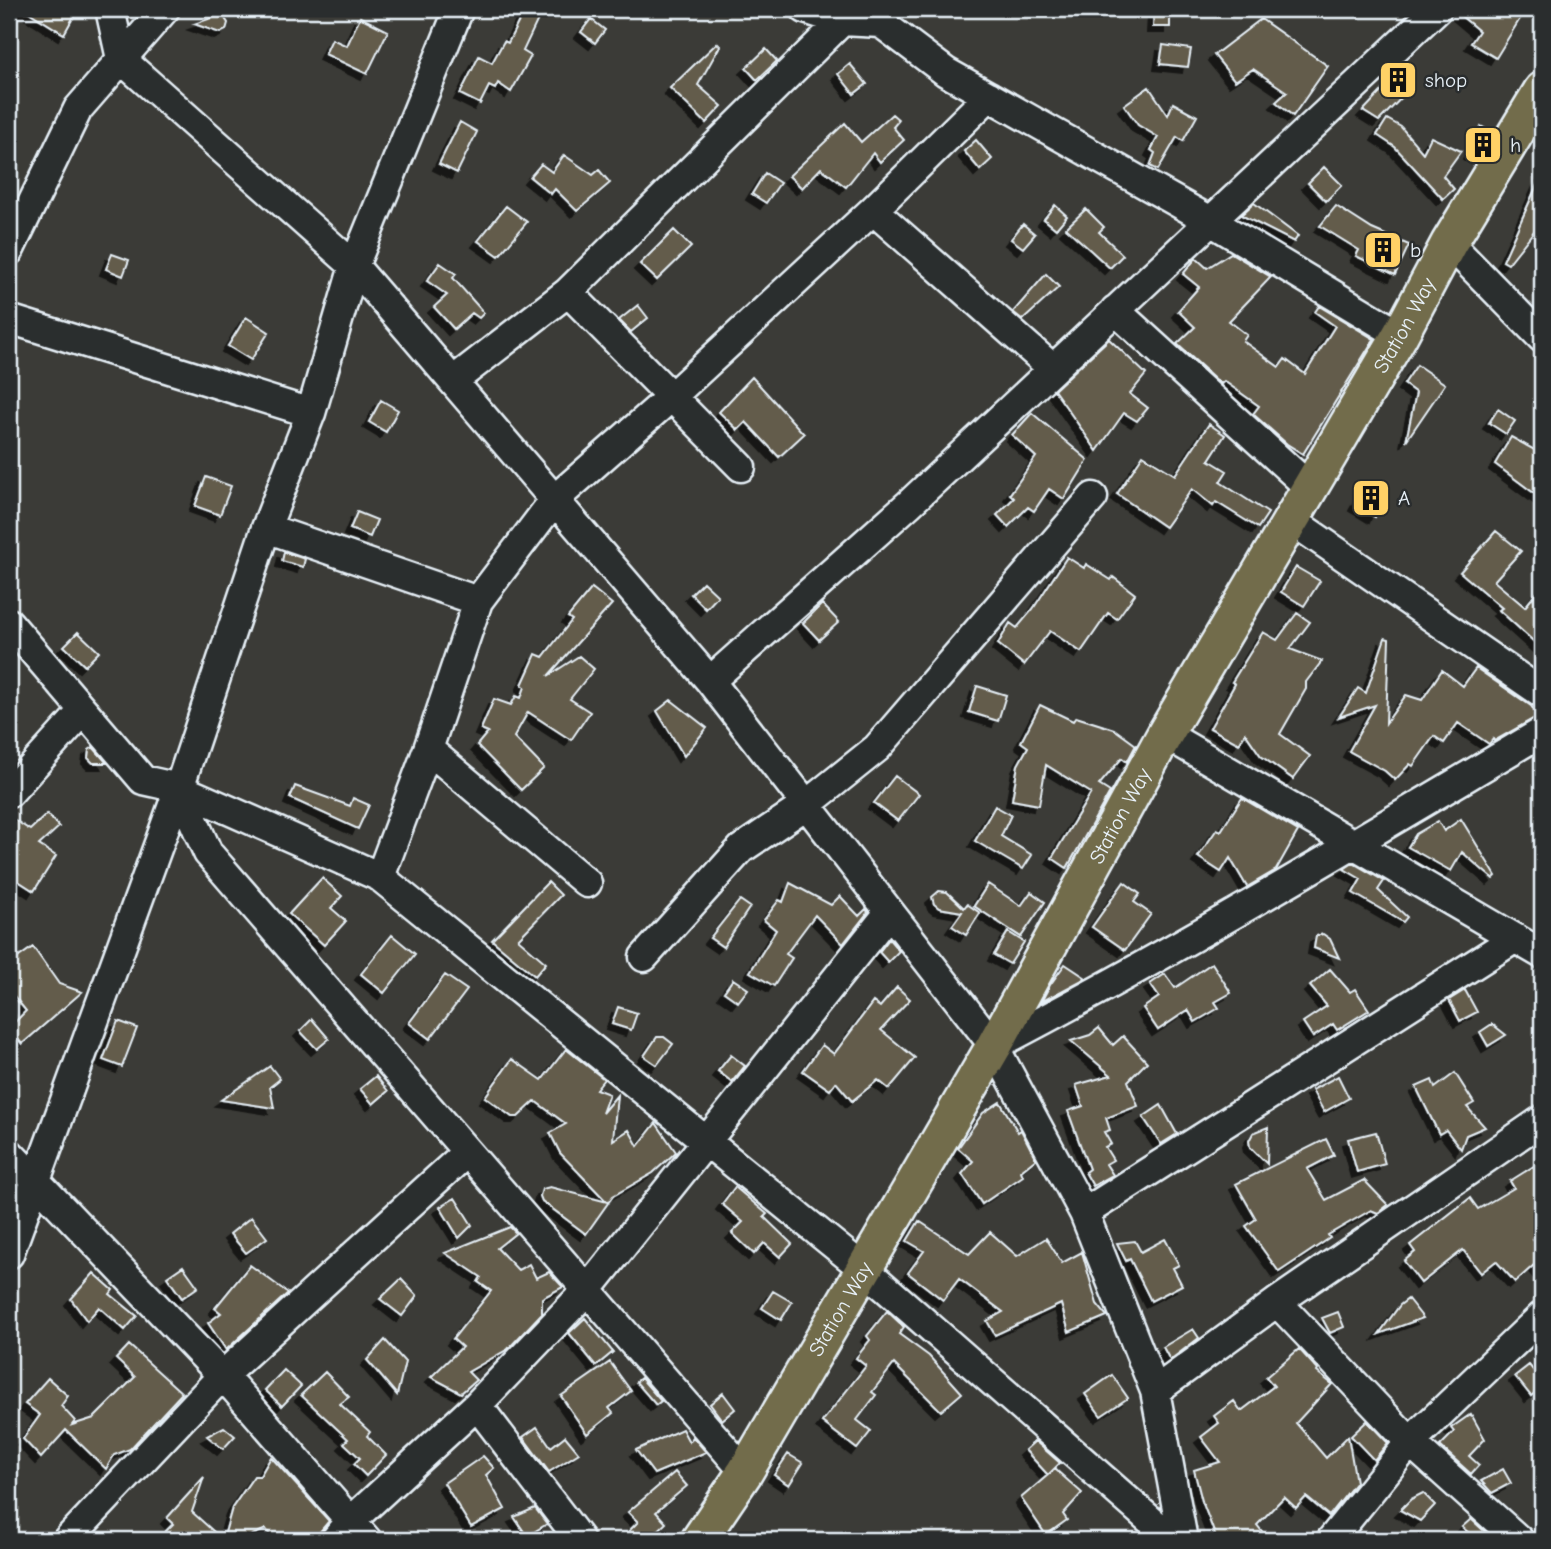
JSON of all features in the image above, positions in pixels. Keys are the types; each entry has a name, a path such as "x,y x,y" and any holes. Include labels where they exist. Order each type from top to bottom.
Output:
{"main road":[{"name":"Station Way","path":"699,1540 745,1472 864,1269 993,1046 1165,734 1400,335 1449,243 1542,90"}],"street":[{"path":"110,9 121,59 354,266 710,681 993,1046 1084,1213 1155,1391 1183,1540"},
{"path":"9,251 78,109 165,9"},
{"path":"9,1254 179,788 266,528 311,413 354,266 458,9"},
{"path":"805,9 842,21 888,16 946,72 1209,220 1400,335"},
{"path":"710,681 909,504 1051,367 1437,9"},
{"path":"453,381 568,292 842,21"},
{"path":"380,877 428,749 478,601 555,499 671,397 873,210 989,96"},
{"path":"873,210 1051,367"},
{"path":"1449,243 1542,338"},
{"path":"568,292 741,467"},
{"path":"1115,310 1310,488"},
{"path":"9,319 311,413"},
{"path":"644,957 741,849 806,805 877,748 1093,497"},
{"path":"1291,520 1542,694"},
{"path":"266,528 478,601"},
{"path":"9,623 143,780 179,788 380,877 707,1139 864,1269 1173,1540"},
{"path":"9,793 83,712"},
{"path":"993,1046 1068,1007 1353,845 1542,732"},
{"path":"1165,734 1542,954"},
{"path":"428,749 587,883"},
{"path":"179,788 208,853 467,1152 589,1288 745,1472"},
{"path":"9,1153 222,1376 351,1534 589,1288 888,914"},
{"path":"1084,1213 1514,939"},
{"path":"1155,1391 1277,1302 1542,1120"},
{"path":"67,1540 222,1376 467,1152"},
{"path":"1277,1302 1409,1442 1519,1540"},
{"path":"1331,1540 1409,1442 1542,1316"},
{"path":"477,1405 580,1540"}],"building":[{"path":"24,9 78,9 64,34"},
{"path":"525,9 541,13 523,51 531,56 511,92 498,83 495,89 489,86 480,104 460,94 479,56 492,63 504,41 508,43"},
{"path":"1154,9 1170,9 1170,27 1153,27"},
{"path":"1453,9 1526,9 1496,58 1471,43 1479,31"},
{"path":"217,16 224,17 228,23 226,30 220,33 194,24"},
{"path":"360,17 388,31 367,74 325,54 332,39 347,46"},
{"path":"591,19 605,30 595,43 581,32"},
{"path":"1261,19 1328,66 1293,116 1276,102 1287,92 1253,69 1235,81 1214,55"},
{"path":"717,43 720,46 698,85 722,106 706,123 670,88"},
{"path":"1163,45 1191,49 1188,67 1160,64"},
{"path":"766,49 777,61 757,80 746,68"},
{"path":"850,64 867,84 854,94 838,74"},
{"path":"1398,74 1412,87 1379,121 1363,111"},
{"path":"1149,87 1168,115 1173,103 1197,116 1183,141 1177,137 1158,170 1150,166 1155,153 1151,150 1158,137 1138,125 1124,105"},
{"path":"892,114 899,120 893,127 904,140 880,162 873,153 846,187 821,168 802,188 789,176 845,123 861,142"},
{"path":"1387,119 1401,127 1423,153 1431,137 1461,151 1443,176 1454,189 1443,199 1395,147 1377,135"},
{"path":"460,122 477,132 457,173 439,164"},
{"path":"1481,126 1493,133 1477,158 1469,153"},
{"path":"976,140 992,159 980,170 964,151"},
{"path":"564,155 593,175 599,170 610,183 577,211 555,189 551,194 530,177 541,164 552,172"},
{"path":"1324,167 1342,185 1326,201 1308,183"},
{"path":"765,173 780,183 766,203 752,194"},
{"path":"1542,174 1542,221 1508,264 1503,261"},
{"path":"1254,203 1298,236 1294,242 1241,215"},
{"path":"1055,205 1067,216 1056,229 1044,219"},
{"path":"506,206 527,222 499,256 478,241"},
{"path":"1336,206 1372,229 1409,245 1395,275 1356,256 1359,250 1320,226"},
{"path":"1086,209 1104,227 1099,232 1123,255 1110,268 1066,228"},
{"path":"1023,224 1035,234 1023,248 1011,239"},
{"path":"674,230 691,247 657,280 640,264"},
{"path":"1231,253 1271,277 1229,321 1247,335 1243,341 1279,367 1285,359 1305,374 1335,326 1315,312 1319,306 1374,339 1303,454 1287,444 1253,414 1259,406 1224,381 1221,384 1177,344 1195,327 1178,311 1199,287 1183,274 1196,258 1207,268"},
{"path":"112,254 129,260 123,276 106,269"},
{"path":"440,263 456,274 453,278 484,313 479,318 472,313 454,329 434,307 447,295 427,281"},
{"path":"1046,274 1059,287 1023,320 1013,312"},
{"path":"638,305 648,318 631,332 619,320"},
{"path":"246,317 269,332 251,360 228,346"},
{"path":"1109,339 1146,374 1130,394 1148,408 1137,421 1124,413 1097,451 1054,390"},
{"path":"1417,365 1445,384 1406,441 1416,393 1404,384"},
{"path":"752,377 804,434 779,457 746,422 738,430 719,412"},
{"path":"381,400 398,410 386,432 369,422"},
{"path":"1498,409 1515,421 1506,434 1489,423"},
{"path":"1032,413 1088,460 1064,499 1049,489 1034,511 1028,507 1008,527 997,515 1014,498 1010,494 1036,457 1012,435"},
{"path":"1209,424 1225,435 1209,460 1227,471 1220,482 1268,513 1258,528 1216,502 1213,506 1192,489 1165,527 1117,494 1143,455 1175,475"},
{"path":"1511,437 1542,454 1542,499 1495,464"},
{"path":"206,477 231,486 220,515 195,506"},
{"name":"A","path":"1367,483 1386,491 1375,517 1355,505"},
{"path":"357,512 377,520 370,537 350,529"},
{"path":"1496,531 1521,551 1494,581 1525,607 1542,586 1542,649 1499,610 1502,608 1460,572"},
{"path":"284,552 305,559 303,567 282,561"},
{"path":"1067,557 1084,568 1086,564 1111,580 1113,577 1135,594 1117,619 1108,613 1081,652 1050,631 1024,665 998,644 1010,623 1017,628 1033,609"},
{"path":"1296,567 1320,581 1304,606 1281,592"},
{"path":"703,582 718,596 706,609 691,594"},
{"path":"592,588 612,604 548,676 579,656 594,669 570,699 590,712 571,740 528,712 514,737 544,768 521,790 477,745 488,732 481,729 494,699 511,705 516,696 521,698 525,687 522,685 536,654 543,657 572,620 568,617"},
{"path":"822,604 839,622 819,640 803,623"},
{"path":"1297,613 1310,622 1290,649 1322,661 1306,682 1306,689 1280,734 1310,756 1293,779 1261,756 1245,733 1239,744 1210,728 1235,684 1232,682 1263,632 1277,640"},
{"path":"78,632 99,652 85,666 64,646"},
{"path":"1385,638 1389,639 1386,723 1406,695 1422,700 1442,670 1463,686 1476,668 1531,706 1538,716 1494,741 1493,739 1489,744 1458,723 1444,743 1434,736 1413,766 1410,764 1395,780 1385,771 1349,751 1375,705 1339,717 1358,688 1366,693"},
{"path":"977,686 1006,695 998,721 969,712"},
{"path":"671,700 707,728 684,756 657,711"},
{"path":"1040,705 1073,721 1076,717 1114,729 1136,745 1127,762 1122,758 1099,785 1110,792 1067,868 1052,858 1091,793 1046,765 1039,805 1012,800 1018,765 1028,747 1021,742"},
{"path":"93,747 107,763 93,763 88,758 89,750"},
{"path":"895,776 919,794 898,821 874,803"},
{"path":"295,786 350,806 353,798 369,805 358,829 290,798"},
{"path":"1242,798 1298,831 1276,870 1247,887 1230,858 1221,872 1198,857 1217,829 1221,831"},
{"path":"995,806 1011,815 1001,836 1032,855 1023,869 975,841"},
{"path":"47,814 59,827 39,845 56,856 34,891 9,875 9,816 30,830"},
{"path":"1461,819 1496,876 1493,879 1462,852 1451,871 1408,847 1416,834 1438,821 1444,831"},
{"path":"1353,863 1384,881 1378,890 1407,917 1403,922 1353,893 1361,879 1344,869"},
{"path":"322,878 342,896 331,908 346,921 324,945 289,914"},
{"path":"548,882 561,895 518,939 546,963 535,976 492,940"},
{"path":"1124,882 1140,894 1134,902 1151,914 1125,950 1092,927"},
{"path":"790,883 831,905 840,896 859,916 866,909 868,912 843,944 815,915 786,954 792,958 774,986 750,972 776,930 764,920 779,900 783,902"},
{"path":"988,884 1021,906 1031,892 1045,902 1021,937 974,906"},
{"path":"939,891 947,892 964,908 967,904 980,913 966,935 952,926 962,912 939,908 934,904 932,897"},
{"path":"740,900 750,907 723,947 710,938"},
{"path":"1008,932 1024,942 1010,964 994,955"},
{"path":"1323,934 1330,939 1339,958 1314,948 1316,936"},
{"path":"392,935 415,954 384,993 361,974"},
{"path":"889,939 899,951 888,962 879,952"},
{"path":"33,947 59,984 82,992 22,1044 9,1028 26,1011 9,990 9,964"},
{"path":"1212,963 1231,993 1215,1002 1219,1008 1195,1022 1188,1010 1158,1030 1143,1008 1159,997 1150,984 1165,974 1175,988"},
{"path":"1065,964 1086,978 1041,1002 1050,985"},
{"path":"1330,969 1350,992 1355,989 1369,1010 1337,1030 1333,1024 1313,1037 1303,1022 1327,1006 1310,986"},
{"path":"445,975 467,990 430,1039 409,1023"},
{"path":"733,979 748,989 738,1002 724,992"},
{"path":"897,987 910,999 881,1030 915,1058 889,1089 878,1080 852,1101 836,1082 830,1090 803,1071 822,1045 834,1054 873,1002 880,1007"},
{"path":"1465,990 1477,1012 1460,1021 1449,1000"},
{"path":"618,1007 637,1013 631,1030 612,1024"},
{"path":"312,1019 329,1039 317,1049 300,1031"},
{"path":"118,1021 137,1028 122,1067 103,1060"},
{"path":"1492,1024 1506,1035 1488,1046 1480,1032"},
{"path":"1099,1028 1113,1045 1123,1036 1147,1062 1128,1081 1138,1106 1106,1118 1110,1130 1104,1132 1111,1144 1105,1147 1113,1160 1106,1164 1113,1175 1093,1186 1085,1172 1089,1169 1068,1111 1083,1106 1076,1085 1111,1075 1071,1041 1090,1035"},
{"path":"657,1037 664,1037 673,1044 657,1065 644,1056"},
{"path":"566,1049 604,1079 596,1089 609,1094 602,1113 617,1095 613,1140 629,1130 638,1146 656,1123 676,1152 653,1173 613,1196 586,1234 542,1201 540,1196 542,1189 550,1187 607,1202 560,1153 550,1133 566,1124 535,1101 518,1117 512,1117 485,1097 512,1059 542,1080"},
{"path":"731,1055 745,1066 732,1082 718,1071"},
{"path":"270,1066 280,1079 270,1087 274,1108 221,1100"},
{"path":"1455,1073 1474,1103 1467,1107 1485,1127 1466,1135 1461,1149 1446,1130 1439,1134 1416,1087 1432,1080 1435,1088"},
{"path":"376,1076 388,1091 373,1104 360,1089"},
{"path":"1338,1076 1349,1098 1324,1112 1312,1090"},
{"path":"1000,1102 1018,1132 1021,1130 1036,1159 1021,1171 1023,1176 982,1204 962,1174 973,1161 958,1148 983,1113"},
{"path":"1161,1105 1177,1134 1161,1144 1143,1117"},
{"path":"1268,1127 1267,1164 1250,1147 1249,1141 1253,1133"},
{"path":"1376,1132 1385,1164 1357,1172 1348,1139"},
{"path":"1326,1139 1334,1155 1307,1169 1326,1200 1364,1180 1388,1205 1378,1213 1371,1210 1328,1235 1330,1238 1279,1272 1246,1226 1256,1219 1236,1184"},
{"path":"1542,1161 1542,1233 1533,1240 1542,1251 1542,1275 1534,1265 1515,1282 1496,1261 1481,1273 1463,1250 1421,1283 1404,1261 1415,1252 1410,1245 1470,1198 1478,1209 1514,1188 1510,1181"},
{"path":"735,1187 767,1214 764,1217 792,1244 780,1257 764,1243 754,1254 732,1233 743,1222 722,1204"},
{"path":"455,1198 472,1225 459,1238 440,1207"},
{"path":"251,1217 267,1238 246,1253 230,1234"},
{"path":"919,1221 969,1254 990,1232 1017,1256 1046,1238 1062,1263 1082,1252 1097,1304 1107,1316 1069,1332 1061,1304 995,1335 987,1321 1003,1312 959,1279 943,1300 908,1273 924,1251 907,1241"},
{"path":"510,1227 516,1233 497,1248 518,1270 529,1264 536,1278 549,1272 563,1287 542,1298 542,1313 508,1349 468,1372 476,1380 461,1393 431,1377 462,1347 453,1339 491,1291 478,1282 481,1277 445,1253"},
{"path":"1165,1239 1179,1265 1173,1268 1182,1285 1151,1301 1130,1259 1126,1261 1117,1243 1135,1241 1141,1252"},
{"path":"250,1265 288,1293 226,1350 208,1323 221,1313 215,1308"},
{"path":"183,1266 198,1287 182,1298 167,1277"},
{"path":"94,1273 113,1290 110,1294 137,1316 125,1330 99,1307 87,1321 71,1299"},
{"path":"401,1279 417,1296 402,1316 380,1299"},
{"path":"773,1291 792,1302 781,1320 762,1308"},
{"path":"1408,1299 1423,1318 1379,1334 1400,1305"},
{"path":"887,1311 904,1327 899,1334 929,1356 962,1393 941,1411 894,1364 872,1392 876,1395 857,1420 871,1431 857,1449 822,1422 866,1366 856,1358 870,1340 867,1336"},
{"path":"1338,1312 1344,1327 1330,1333 1322,1318"},
{"path":"585,1318 613,1352 596,1366 569,1333"},
{"path":"1193,1329 1199,1338 1170,1360 1163,1347"},
{"path":"385,1340 405,1362 397,1395 367,1360"},
{"path":"129,1345 182,1393 130,1449 114,1455 106,1469 66,1430 41,1458 23,1439 40,1415 25,1404 48,1378 68,1396 61,1406 75,1421 72,1425 94,1418 135,1377 116,1359"},
{"path":"1299,1349 1317,1372 1332,1384 1296,1423 1326,1458 1348,1436 1356,1482 1329,1516 1306,1497 1296,1508 1284,1497 1257,1525 1269,1540 1217,1540 1194,1470 1220,1462 1201,1437 1219,1423 1214,1416 1234,1401 1241,1411 1274,1386 1266,1377"},
{"path":"610,1362 631,1391 609,1408 613,1413 587,1434 561,1396"},
{"path":"1529,1365 1542,1381 1542,1387 1531,1396 1515,1376"},
{"path":"284,1370 301,1386 282,1406 265,1390"},
{"path":"325,1372 349,1397 340,1404 370,1432 367,1436 386,1455 366,1476 354,1464 360,1458 344,1443 348,1439 301,1395"},
{"path":"1112,1375 1128,1398 1101,1416 1085,1394"},
{"path":"641,1378 661,1401 656,1405 636,1382"},
{"path":"723,1393 735,1409 722,1420 710,1404"},
{"path":"1471,1414 1485,1439 1469,1456 1479,1465 1471,1474 1440,1446 1454,1432 1451,1428"},
{"path":"1367,1421 1388,1443 1374,1460 1351,1436"},
{"path":"224,1427 235,1436 223,1449 207,1436"},
{"path":"537,1427 551,1447 565,1436 579,1453 549,1472 523,1437"},
{"path":"682,1429 689,1442 693,1437 706,1452 654,1474 636,1450"},
{"path":"1035,1441 1060,1463 1048,1475 1025,1450"},
{"path":"788,1454 803,1463 789,1485 774,1475"},
{"path":"483,1456 494,1468 486,1475 505,1509 471,1527 444,1483"},
{"path":"271,1457 329,1521 313,1540 273,1540 266,1529 241,1540 223,1540 232,1508 254,1476 260,1476"},
{"path":"1055,1469 1082,1493 1063,1514 1067,1520 1046,1535 1021,1498"},
{"path":"1503,1469 1511,1483 1492,1493 1481,1481"},
{"path":"675,1472 687,1486 656,1512 666,1523 648,1540 638,1540 629,1531 638,1522 628,1512"},
{"path":"204,1477 192,1512 223,1540 157,1540 173,1524 167,1518"},
{"path":"1423,1493 1435,1505 1420,1521 1400,1510 1411,1499"},
{"path":"535,1508 547,1524 527,1536 514,1517"},
{"path":"1471,1519 1494,1540 1477,1540 1462,1527"}],"place":[{"name":"shop","path":"1398,80"},
{"name":"h","path":"1483,145"},
{"name":"b","path":"1383,250"},
{"name":"A","path":"1371,498"}]}
